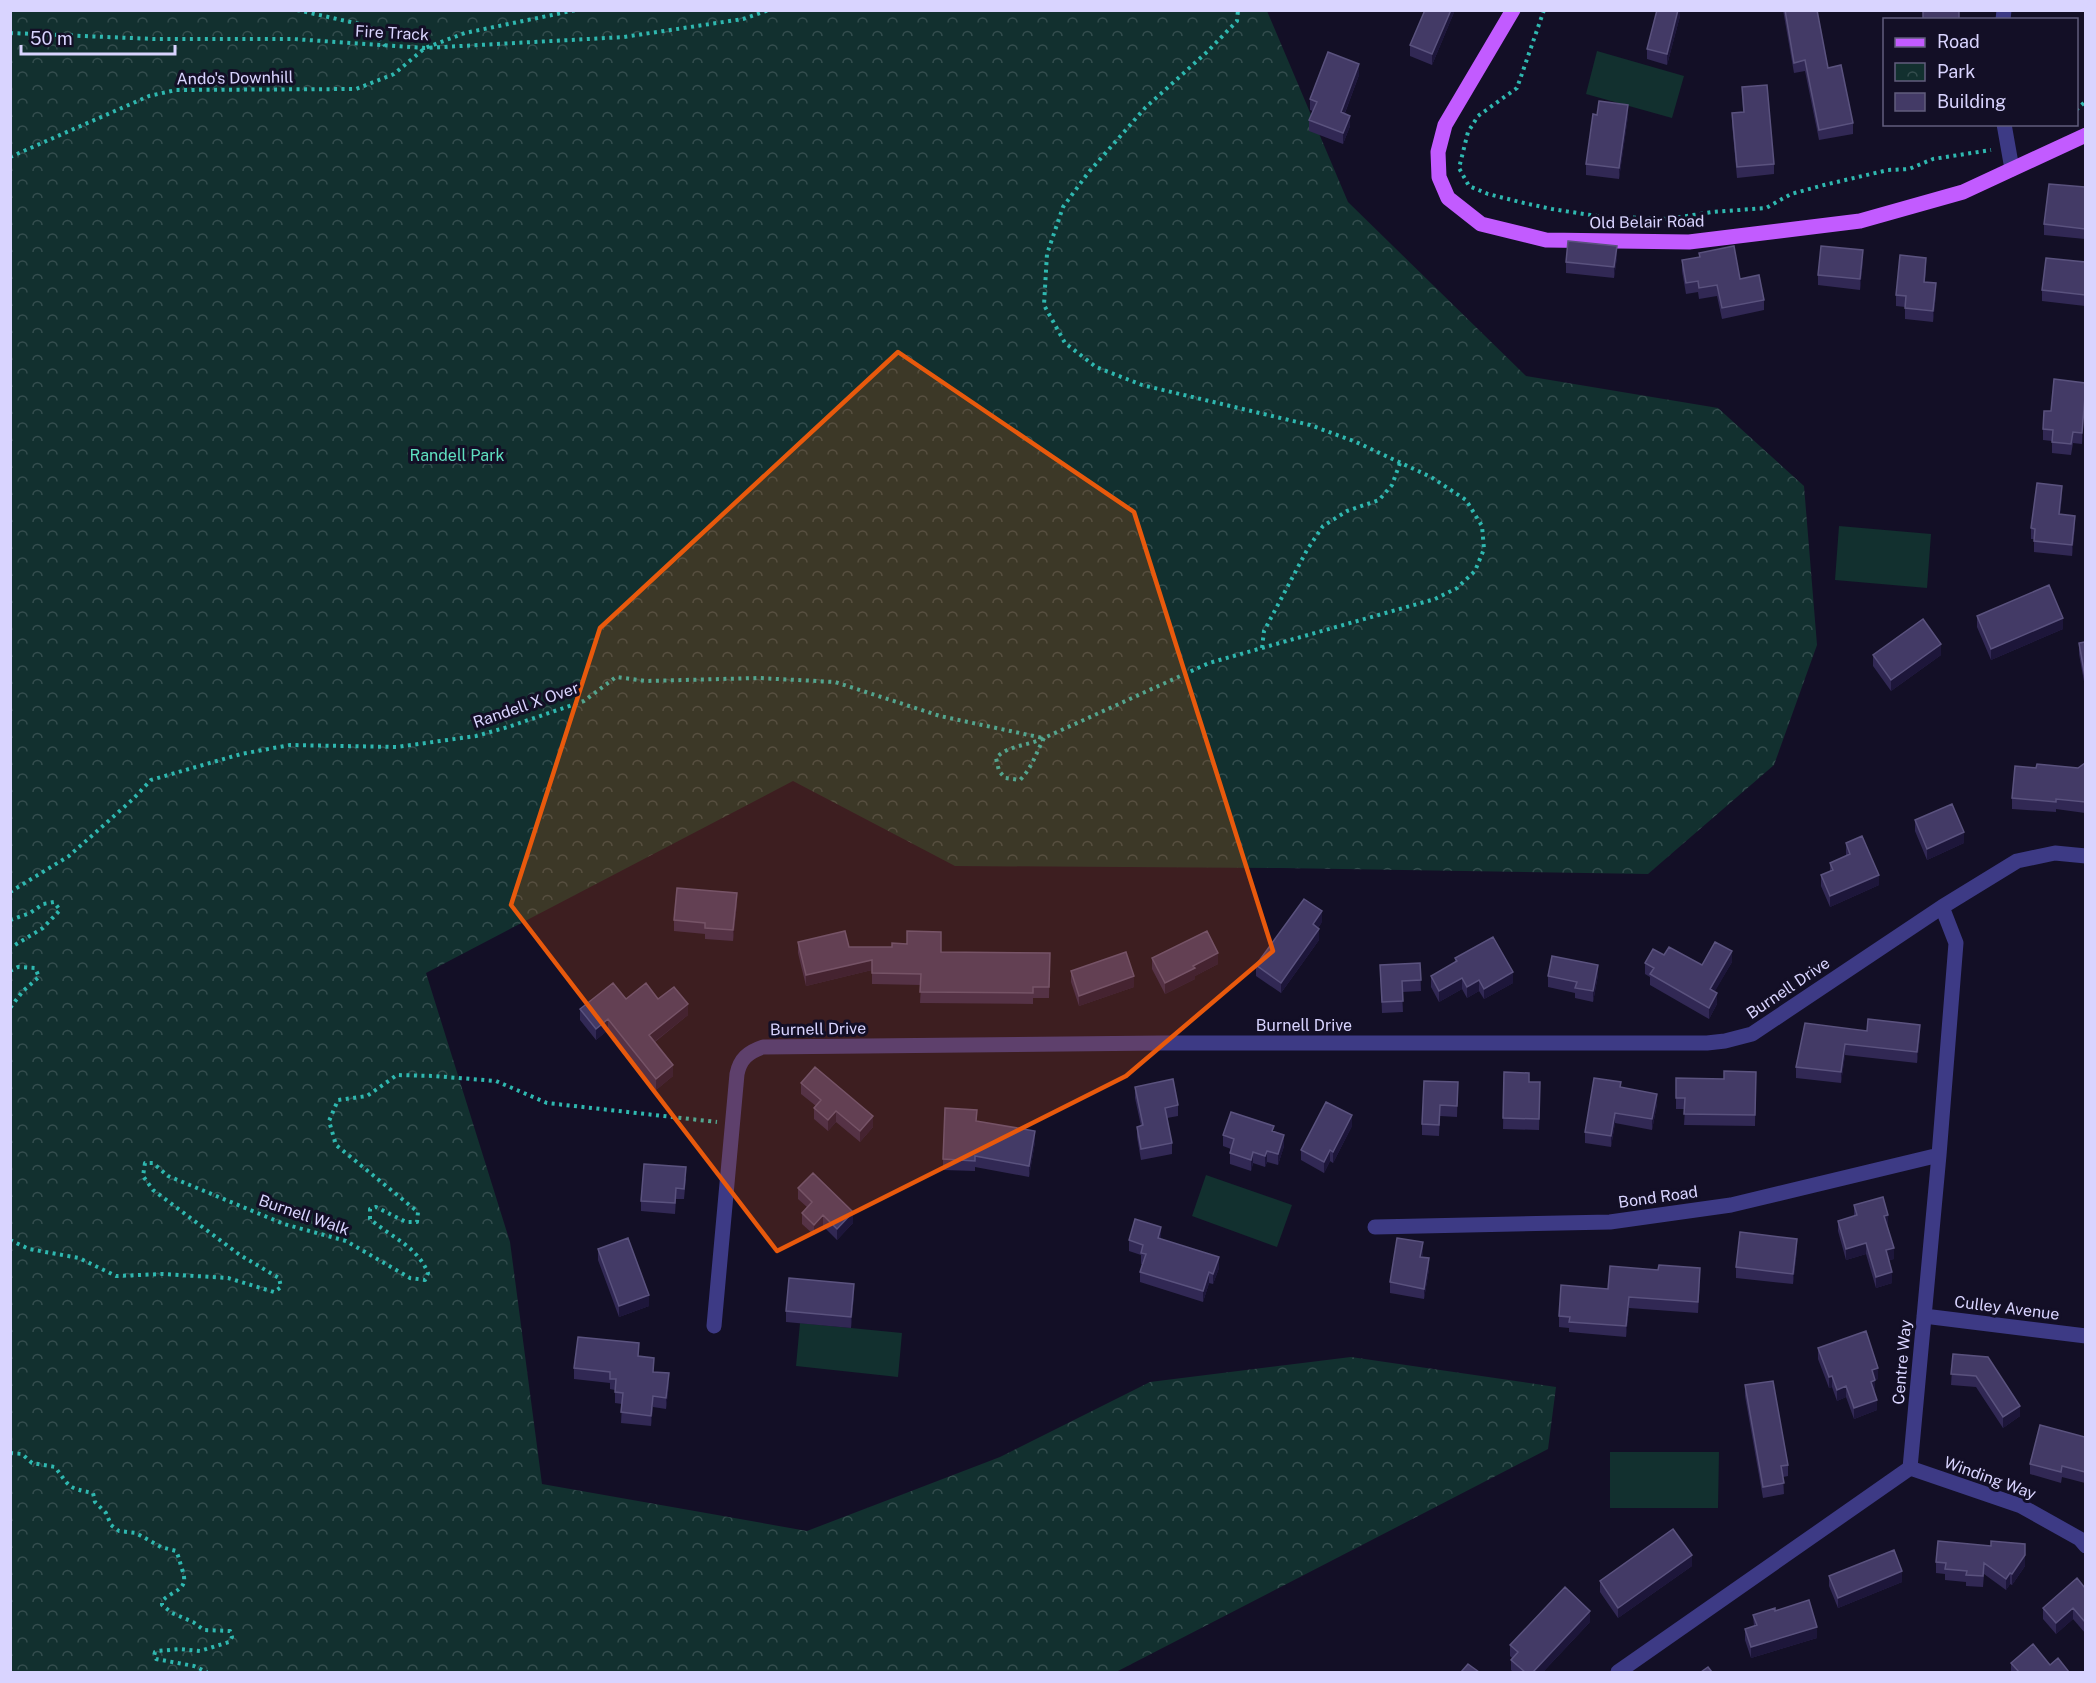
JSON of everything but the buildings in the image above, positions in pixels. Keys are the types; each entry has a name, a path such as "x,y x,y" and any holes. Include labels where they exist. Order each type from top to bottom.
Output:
{"main road":[{"name":"Old Belair Road","path":"1513,10 1445,125 1438,152 1439,177 1448,198 1481,224 1546,240 1689,242 1860,221 1963,192 2085,135"}],"street":[{"path":"2004,126 2013,169"},
{"name":"Burnell Drive","path":"714,1326 737,1074 740,1062 752,1051 763,1047 1162,1043 1707,1043 1725,1041 1752,1034 1942,907 2017,861 2055,853 2085,855"},
{"name":"Centre Way","path":"1910,1468 1956,943 1942,907"},
{"name":"Bond Road","path":"1375,1227 1610,1222 1731,1205 1939,1155"},
{"name":"Culley Avenue","path":"1924,1316 2085,1336"},
{"path":"1618,1672 1910,1468"},
{"name":"Winding Way","path":"1910,1468 2021,1506 2080,1539 2085,1546"}],"path":[{"path":"297,10 364,25 375,30 386,46"},
{"path":"425,48 465,33 576,10"},
{"name":"Fire Track","path":"10,33 155,39 293,39 425,48 624,37 742,19 769,10"},
{"path":"1044,738 1030,769 1020,780 1005,778 999,771 996,758 1003,751 1033,743 1044,738 1209,663 1435,599 1457,588 1475,571 1484,549 1482,526 1466,500 1431,477 1356,442 1310,425 1142,385 1096,367 1065,342 1044,306 1047,254 1063,207 1088,173 1145,108 1207,52 1237,21 1238,10"},
{"path":"1544,10 1517,88 1478,116 1468,132 1460,168 1469,186 1488,194 1552,209 1597,216 1668,219 1712,212 1766,208 1791,194 1852,178 1888,170 1909,169 1934,159 2008,148"},
{"name":"Ando's Downhill","path":"10,157 149,96 176,90 356,89 394,74 425,48"},
{"path":"1262,648 1264,631 1307,550 1323,526 1347,511 1379,500 1392,486 1400,463"},
{"name":"Randell X Over","path":"10,892 69,856 151,780 241,754 290,745 397,747 476,736 508,728 584,700 616,677 646,681 759,678 835,682 940,716 1044,738"},
{"path":"10,920 30,913 43,904 54,902 60,910 43,928 10,948"},
{"path":"10,971 18,967 35,968 39,977 23,991 10,1008"},
{"name":"Burnell Walk","path":"10,1240 29,1249 79,1258 116,1276 163,1274 228,1278 274,1292 281,1287 279,1278 240,1255 153,1190 143,1176 145,1163 153,1163 168,1176 284,1224 346,1241 410,1278 425,1280 428,1273 412,1248 387,1233 370,1219 370,1209 376,1207 406,1222 417,1222 418,1212 336,1145 329,1121 338,1100 367,1096 397,1075 434,1076 496,1081 547,1103 676,1119 733,1123"},
{"path":"10,1453 22,1454 32,1463 55,1467 66,1485 93,1493 95,1502 106,1513 111,1525 120,1532 136,1533 161,1547 176,1551 185,1577 184,1584 165,1598 162,1605 204,1630 230,1631 232,1636 229,1642 200,1652 180,1649 158,1651 154,1656 156,1659 194,1666 207,1672"}],"highlighted area":[{"path":"898,352 1134,512 1273,951 1126,1076 777,1251 511,905 600,628"}],"green space":[{"name":"Randell Park","path":"11,11 1267,11 1348,202 1526,376 1718,408 1804,486 1817,645 1774,765 1648,874 955,866 793,781 426,973 510,1242 542,1484 807,1531 1000,1457 1150,1382 1351,1357 1556,1387 1548,1449 1116,1672 11,1672"},
{"path":"1597,51 1684,76 1672,118 1586,94"},
{"path":"1839,526 1931,534 1927,588 1835,580"},
{"path":"1206,1175 1292,1205 1277,1247 1192,1216"},
{"path":"800,1323 902,1333 898,1377 796,1366"},
{"path":"1610,1452 1719,1452 1718,1508 1610,1508"}]}
